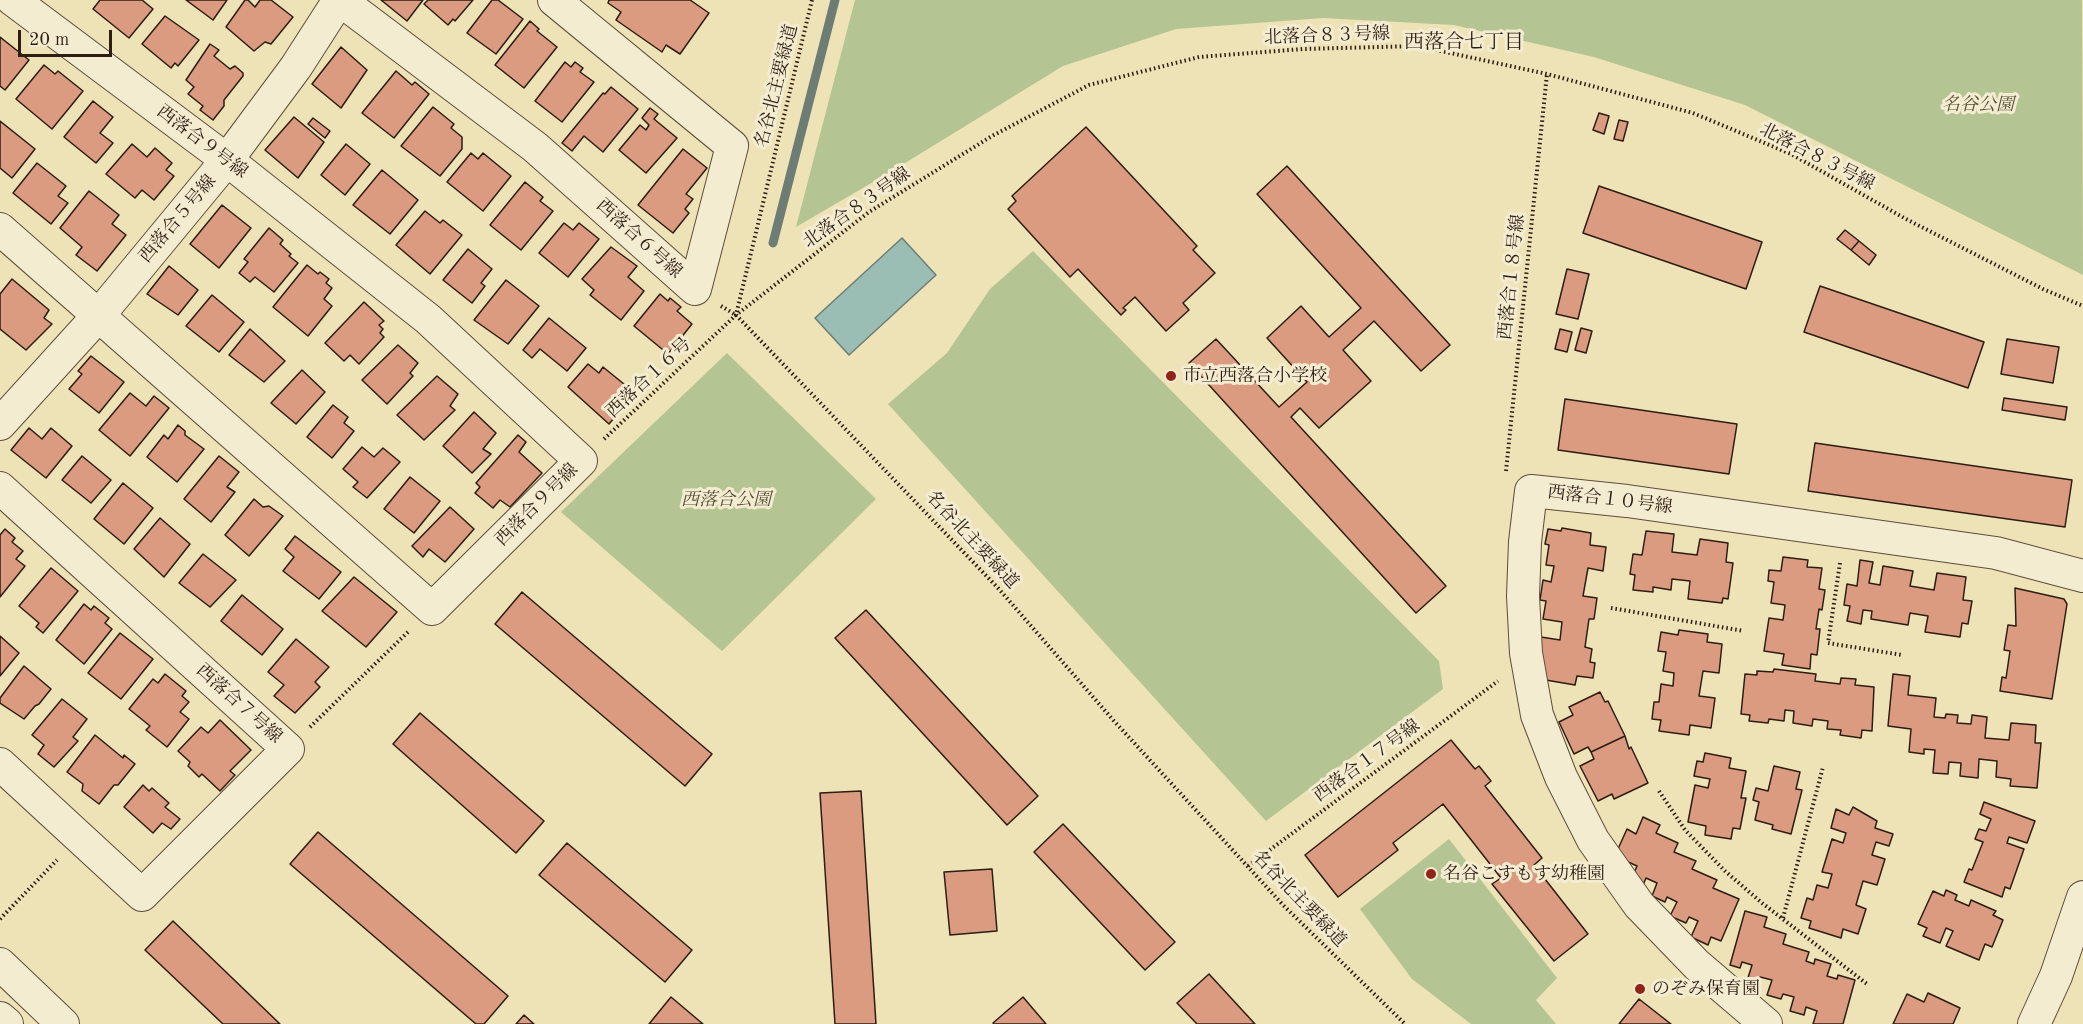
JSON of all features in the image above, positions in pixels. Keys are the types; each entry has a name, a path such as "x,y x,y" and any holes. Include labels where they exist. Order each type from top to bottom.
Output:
{"street":[{"name":"西落合９号線","path":"13,0 227,160 428,318 581,461 432,609"},
{"name":"西落合５号線","path":"0,424 99,315 227,160 296,67 339,0"},
{"name":"西落合６号線","path":"339,0 535,147 695,289 732,146 554,0"},
{"path":"0,229 432,609"},
{"name":"西落合７号線","path":"0,488 288,749 142,895 0,764"},
{"name":"西落合１０号線","path":"1766,1024 1697,965 1639,905 1593,840 1561,777 1537,715 1526,654 1523,596 1525,542 1531,491 1627,501 1996,553 2083,576"},
{"path":"2034,1024 2056,975 2083,897"},
{"path":"0,964 63,1024"},
{"path":"0,1018 7,1024"}],"path":[{"name":"名谷北主要緑道","path":"812,0 736,315 999,588 1114,721 1284,906 1405,1024"},
{"name":"北落合８３号線","path":"736,315 869,212 992,136 1089,85 1200,57 1326,48 1418,46 1547,74 1693,113 1791,154 1906,219 2043,289 2083,306"},
{"name":"西落合１８号線","path":"1505,483 1547,74"},
{"name":"西落合１６号","path":"581,461 736,315"},
{"path":"1844,533 1828,643 1902,655"},
{"path":"1611,608 1744,631"},
{"path":"288,749 432,609"},
{"name":"西落合１７号線","path":"1248,866 1502,678"},
{"path":"1783,918 1823,767"},
{"path":"1659,791 1685,830 1725,871 1836,962 1867,984"},
{"path":"0,919 79,838"}],"green space":[{"name":"名谷公園","path":"855,0 2082,0 2083,275 1745,105 1594,57 1454,25 1323,18 1176,29 1063,66 796,227"},
{"path":"1033,251 1439,661 1443,689 1266,821 888,404 947,353 990,289"},
{"name":"西落合公園","path":"727,353 876,499 722,651 561,512"},
{"path":"1449,839 1557,978 1536,1000 1556,1024 1471,1024 1412,979 1360,909"}],"water":[{"path":"902,238 936,275 849,355 815,318"}],"building":[{"path":"100,0 142,0 153,9 129,38 93,9"},
{"path":"186,0 227,0 213,20"},
{"path":"245,0 255,7 260,0 271,0 293,17 271,44 265,42 254,51 226,27"},
{"path":"381,0 423,0 407,21"},
{"path":"428,0 473,0 455,21 453,19 448,25 424,4"},
{"path":"492,0 498,0 523,19 496,54 467,33"},
{"path":"609,0 690,0 709,13 680,54 666,45 662,52 616,20 621,12 608,3"},
{"path":"165,16 199,40 178,66 175,63 171,68 142,44"},
{"path":"530,21 539,29 537,31 557,47 524,88 495,65"},
{"path":"0,37 29,60 5,90 0,86"},
{"path":"210,44 219,50 214,56 230,69 235,66 243,73 213,120 200,110 203,106 188,94 194,87 186,80"},
{"path":"341,47 367,70 341,108 312,84"},
{"path":"565,62 571,67 575,62 583,68 580,72 594,82 562,122 535,101"},
{"path":"44,65 55,74 58,71 83,91 52,129 16,99"},
{"path":"396,71 412,85 415,82 429,94 394,138 362,113"},
{"path":"611,87 638,109 603,152 584,136 572,151 562,143 603,93 605,94"},
{"path":"93,101 113,117 100,133 113,143 96,163 64,137"},
{"path":"433,107 454,124 451,128 462,137 462,149 440,176 401,146"},
{"path":"650,108 658,114 654,119 677,138 646,173 619,150 640,125 646,130 649,125 642,118"},
{"path":"1599,113 1609,116 1604,134 1593,130"},
{"path":"294,117 324,142 298,178 265,150"},
{"path":"313,118 330,131 325,138 308,124"},
{"path":"1619,120 1628,122 1623,141 1614,139"},
{"path":"0,121 35,149 12,178 0,168"},
{"path":"1086,127 1197,246 1193,250 1215,273 1183,303 1189,310 1166,331 1135,297 1123,308 1126,310 1121,315 1078,269 1070,277 1008,209 1016,201 1012,196"},
{"path":"132,144 147,157 155,148 172,163 166,170 174,176 154,200 142,190 135,198 106,174"},
{"path":"346,144 370,164 345,195 321,175"},
{"path":"683,149 707,168 686,194 693,199 685,209 689,213 673,233 638,205"},
{"path":"471,153 478,159 483,153 511,176 483,211 447,182"},
{"path":"37,163 66,186 58,196 68,203 51,224 13,193"},
{"path":"1287,166 1450,345 1421,371 1374,321 1343,350 1371,381 1319,428 1300,408 1291,417 1446,586 1416,613 1189,363 1216,339 1279,407 1307,382 1267,338 1301,306 1329,337 1361,308 1257,194"},
{"path":"382,170 418,200 390,234 353,205"},
{"path":"525,182 543,197 540,201 553,211 521,250 490,225"},
{"path":"1599,186 1762,242 1746,289 1583,233"},
{"path":"89,191 119,215 112,224 126,235 97,271 76,255 82,247 60,228"},
{"path":"222,205 251,228 219,268 190,244"},
{"path":"425,211 440,223 443,220 462,235 430,274 396,245"},
{"path":"564,223 573,230 579,223 599,239 568,277 539,253"},
{"path":"269,228 283,240 280,244 298,263 274,292 255,277 250,282 239,273 248,262 244,259"},
{"path":"1845,230 1859,241 1851,250 1837,239"},
{"path":"1859,241 1876,255 1869,265 1851,250"},
{"path":"611,247 637,266 628,277 644,291 621,320 590,295 594,290 582,279"},
{"path":"468,249 492,269 481,283 485,286 472,303 443,280"},
{"path":"307,265 329,279 326,283 332,288 324,299 332,306 308,336 273,307"},
{"path":"169,266 198,290 178,315 147,294"},
{"path":"1567,269 1589,274 1578,319 1556,314"},
{"path":"12,279 49,310 44,318 52,324 26,350 0,329 0,294"},
{"path":"506,280 539,306 508,344 474,320"},
{"path":"1820,286 1984,342 1968,388 1804,332"},
{"path":"660,294 668,301 670,298 681,307 677,311 692,324 668,354 634,326"},
{"path":"212,295 244,322 219,352 186,326"},
{"path":"364,302 384,321 379,325 383,329 380,333 384,337 359,364 350,355 344,361 325,343"},
{"path":"549,318 586,348 567,371 540,349 532,358 523,350"},
{"path":"1581,328 1592,331 1586,353 1575,350"},
{"path":"250,329 285,361 264,382 229,355"},
{"path":"1560,329 1572,332 1567,352 1555,349"},
{"path":"2007,339 2059,347 2053,383 2001,374"},
{"path":"398,345 418,363 410,373 413,376 387,404 362,380"},
{"path":"91,356 124,382 99,413 69,389 82,374 78,371"},
{"path":"588,364 599,373 603,367 635,393 609,424 568,387"},
{"path":"302,370 325,392 296,424 271,403"},
{"path":"437,376 458,394 450,406 455,410 424,440 397,415"},
{"path":"130,393 146,406 154,396 169,408 130,456 99,430"},
{"path":"2004,398 2067,407 2065,420 2002,410"},
{"path":"1565,399 1737,424 1729,474 1558,450"},
{"path":"333,405 348,417 344,423 354,431 332,458 307,437"},
{"path":"474,412 496,433 483,449 491,454 472,473 443,446"},
{"path":"178,425 185,431 185,435 204,449 177,482 147,457 164,435 168,439"},
{"path":"29,428 42,439 51,428 72,446 46,478 11,450"},
{"path":"518,435 526,442 519,452 542,473 510,507 500,500 493,508 475,493 480,487 476,483"},
{"path":"1815,443 2072,480 2065,527 1808,491"},
{"path":"362,447 374,457 383,448 400,462 367,498 353,487 358,482 343,469"},
{"path":"82,456 111,480 91,503 62,480"},
{"path":"219,456 239,472 227,487 235,492 211,522 184,499"},
{"path":"410,477 440,501 414,533 384,509"},
{"path":"123,483 153,508 124,544 94,519"},
{"path":"254,499 263,507 269,506 283,516 249,556 225,535"},
{"path":"450,507 474,529 445,562 429,549 423,557 412,546"},
{"path":"160,518 190,544 164,577 134,549"},
{"path":"1562,528 1591,533 1590,545 1606,547 1603,571 1588,568 1583,596 1597,598 1594,619 1589,619 1585,647 1592,649 1590,662 1595,663 1593,678 1577,676 1575,685 1540,679 1537,666 1541,637 1560,640 1562,622 1543,619 1546,601 1540,600 1543,580 1551,582 1554,566 1546,565 1549,545 1545,544 1548,529 1561,531"},
{"path":"5,529 15,538 12,542 23,551 16,559 25,566 0,597 0,535"},
{"path":"1646,531 1674,534 1672,552 1697,555 1700,539 1728,543 1726,562 1733,563 1728,599 1723,598 1722,603 1688,599 1690,581 1672,579 1671,590 1653,587 1653,592 1633,590 1635,575 1630,574 1633,554 1642,555"},
{"path":"295,536 341,572 319,599 283,571 294,557 285,549"},
{"path":"203,554 236,580 210,607 179,583"},
{"path":"1783,557 1808,560 1807,567 1822,568 1819,589 1825,590 1816,629 1820,629 1817,655 1811,654 1810,669 1782,665 1784,654 1764,651 1769,618 1783,620 1785,605 1771,603 1774,582 1768,581 1769,570 1781,571"},
{"path":"1860,560 1873,562 1869,583 1880,585 1883,566 1913,571 1910,586 1934,590 1937,573 1966,577 1963,600 1972,601 1968,624 1962,623 1960,637 1925,632 1928,616 1910,613 1908,625 1871,619 1872,611 1863,610 1861,624 1847,621 1850,606 1844,605 1847,584 1857,586"},
{"path":"51,568 78,591 43,633 36,627 39,623 19,606"},
{"path":"354,577 397,612 366,647 322,611"},
{"path":"2015,588 2064,599 2067,604 2052,699 2000,691 2002,677 2006,678 2010,651 2004,650 2008,625 2016,626"},
{"path":"522,592 712,754 685,786 495,624"},
{"path":"242,595 283,629 262,655 221,621"},
{"path":"84,604 91,610 94,606 109,618 105,623 112,629 84,664 56,640"},
{"path":"866,610 1038,796 1007,825 835,638"},
{"path":"1679,630 1708,634 1707,642 1722,644 1719,673 1703,671 1699,696 1715,698 1711,728 1690,725 1689,735 1659,731 1661,720 1652,719 1654,702 1659,702 1661,684 1673,686 1674,673 1663,671 1666,652 1658,651 1661,632 1678,635"},
{"path":"120,633 153,659 121,699 88,673"},
{"path":"0,636 19,653 0,676"},
{"path":"296,639 329,667 315,682 320,687 295,713 274,696 284,685 268,672"},
{"path":"24,666 51,689 24,719 0,703 0,698"},
{"path":"1774,669 1816,674 1815,681 1840,684 1841,678 1856,679 1855,685 1874,687 1872,731 1862,730 1861,738 1840,735 1841,730 1827,729 1828,721 1813,719 1812,726 1793,723 1794,711 1785,710 1784,721 1769,719 1768,723 1749,721 1750,715 1741,714 1745,674 1757,675 1757,671 1773,672"},
{"path":"165,674 186,691 182,696 189,702 180,712 189,719 167,747 146,730 150,726 129,709 153,679 158,683"},
{"path":"1893,674 1910,676 1908,695 1936,698 1934,717 1945,718 1946,714 1958,715 1957,723 1971,724 1972,715 1987,717 1985,738 2009,740 2011,723 2036,725 2035,743 2041,743 2037,788 2010,786 2011,779 1996,777 1997,761 1979,759 1978,778 1960,776 1961,763 1949,762 1948,774 1933,773 1935,750 1924,749 1924,754 1909,752 1911,729 1888,726"},
{"path":"1600,692 1605,702 1608,701 1625,736 1591,752 1588,747 1574,754 1559,722 1573,715 1569,707"},
{"path":"62,699 87,719 73,737 78,741 54,767 38,754 44,745 32,735"},
{"path":"420,713 544,821 516,853 393,744"},
{"path":"220,720 251,750 230,771 235,775 220,791 202,774 199,777 188,766 190,762 178,751 201,727 208,733"},
{"path":"95,735 123,758 124,755 135,764 99,804 82,791 83,784 67,772"},
{"path":"1625,736 1629,749 1631,747 1648,783 1614,799 1612,794 1598,801 1580,766 1594,759 1591,752"},
{"path":"1451,740 1475,769 1479,766 1491,781 1485,786 1542,858 1534,865 1588,934 1554,961 1492,884 1501,878 1443,804 1393,843 1398,850 1338,897 1305,855"},
{"path":"1705,753 1731,758 1729,768 1746,771 1741,798 1746,798 1740,829 1733,828 1731,839 1705,835 1706,826 1688,822 1695,785 1708,788 1710,779 1694,776 1697,761 1703,762"},
{"path":"1774,766 1800,772 1796,789 1802,790 1791,834 1772,829 1773,825 1755,820 1759,802 1753,800 1756,788 1768,791"},
{"path":"143,785 149,791 152,788 169,803 165,807 180,819 171,829 162,823 153,833 124,807"},
{"path":"861,791 876,1024 835,1024 820,793"},
{"path":"1984,802 2035,821 2027,843 2009,837 2007,843 2024,849 2010,889 2005,887 2002,897 1964,882 1969,869 1972,870 1983,842 1975,839 1979,829 1986,831 1991,819 1980,814"},
{"path":"1853,807 1877,821 1875,828 1893,834 1889,846 1876,842 1872,855 1885,859 1877,885 1863,881 1856,905 1866,909 1858,934 1843,929 1841,938 1809,928 1811,921 1801,918 1807,898 1813,900 1817,885 1828,888 1832,874 1822,872 1832,839 1843,843 1846,833 1831,828 1836,809 1849,815"},
{"path":"1643,817 1660,825 1656,833 1678,843 1674,852 1696,861 1692,869 1717,880 1713,888 1739,899 1721,941 1711,937 1708,945 1691,937 1698,921 1689,917 1686,923 1670,916 1677,902 1667,897 1665,902 1652,896 1657,883 1646,878 1643,885 1631,880 1637,866 1626,861 1613,860 1627,829 1636,834"},
{"path":"1063,824 1175,942 1145,970 1034,852"},
{"path":"318,832 508,996 484,1024 476,1024 290,864"},
{"path":"567,843 692,950 665,982 539,875"},
{"path":"992,869 997,931 950,935 944,872"},
{"path":"1946,890 1957,895 1955,900 1969,906 1971,900 1996,911 1993,915 2003,920 1992,947 1985,944 1979,960 1946,946 1953,931 1946,928 1940,943 1923,936 1927,928 1918,924 1933,891 1944,896"},
{"path":"1745,911 1767,917 1764,927 1786,934 1783,944 1809,952 1806,961 1814,964 1815,959 1831,964 1827,976 1837,979 1838,975 1855,980 1843,1024 1813,1024 1817,1011 1806,1007 1804,1015 1790,1011 1794,997 1783,994 1781,999 1767,995 1772,980 1760,977 1758,984 1747,981 1752,965 1742,962 1740,968 1730,965"},
{"path":"173,921 280,1024 223,1024 145,950"},
{"path":"1209,974 1255,1024 1197,1024 1177,1003"},
{"path":"1928,993 1960,1008 1953,1024 1893,1024 1907,994 1924,1002"},
{"path":"671,997 703,1024 649,1024"},
{"path":"1023,997 1046,1024 993,1023"},
{"path":"1639,999 1671,1024 1619,1024"},
{"path":"524,1015 534,1024 516,1024"}],"waterway":[{"path":"773,243 835,0"}],"place":[{"name":"市立西落合小学校","path":"1171,376"},
{"name":"名谷こすもす幼稚園","path":"1431,874"},
{"name":"のぞみ保育園","path":"1640,989"}],"district":[{"name":"西落合七丁目","path":"1464,43"}]}
